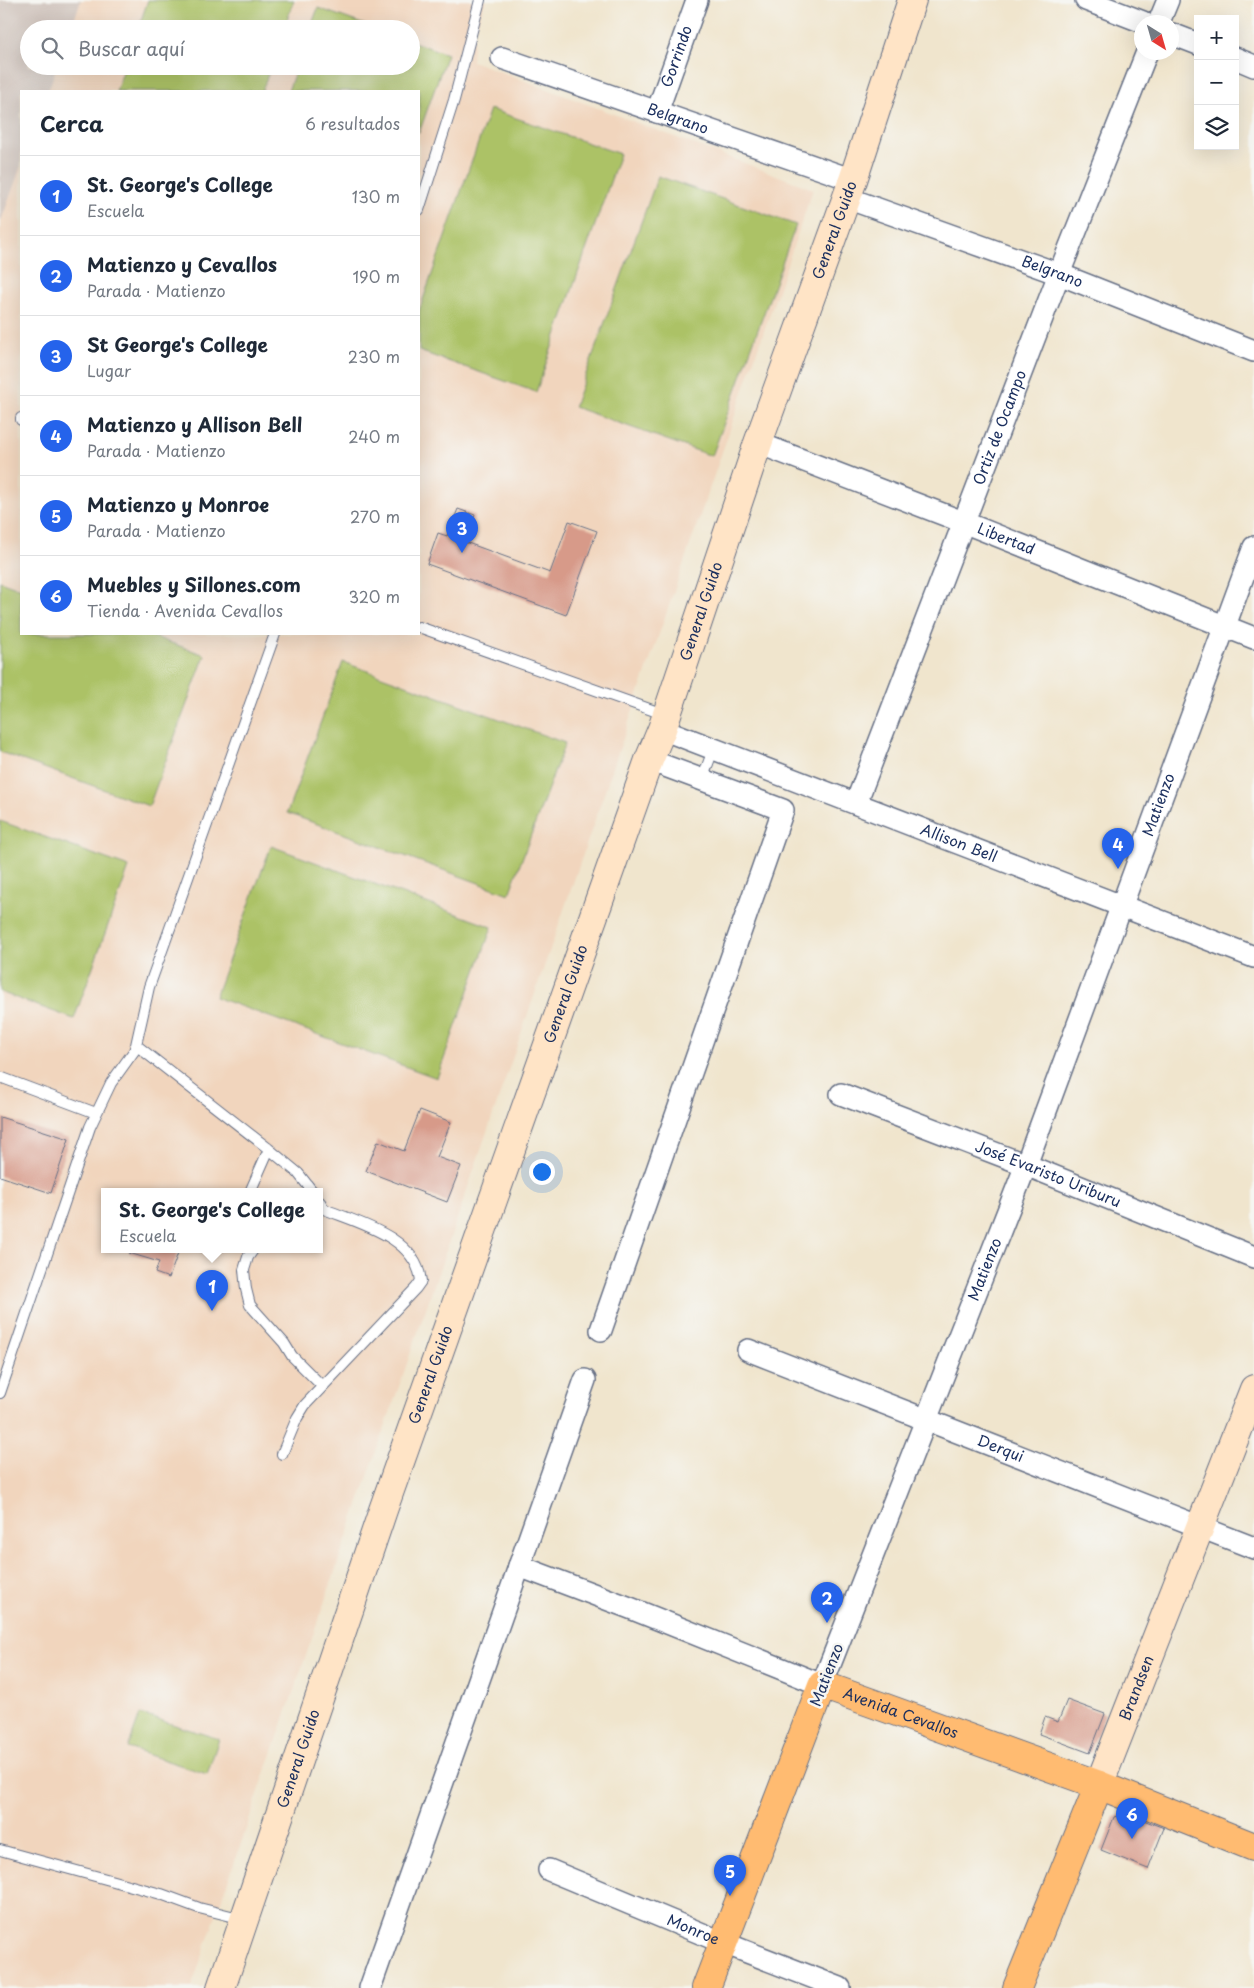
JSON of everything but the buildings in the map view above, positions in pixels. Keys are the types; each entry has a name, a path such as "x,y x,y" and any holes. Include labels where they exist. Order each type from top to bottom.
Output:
{"main road":[{"name":"General Guido","path":"221,1988 386,1501 664,722 758,443 850,189 912,0"},
{"name":"Brandsen","path":"1017,1988 1099,1785 1254,1389"},
{"name":"Avenida Cevallos","path":"822,1685 1099,1785 1254,1847"},
{"name":"Matienzo","path":"706,1988 822,1685"}],"street":[{"name":"Gorrindo","path":"657,112 697,0"},
{"path":"1086,0 1134,19"},
{"path":"1162,15 1168,0"},
{"path":"1179,37 1194,42"},
{"name":"Belgrano","path":"502,58 657,112 1254,351"},
{"name":"Ortiz de Ocampo","path":"856,803 1059,274 1144,60"},
{"path":"1239,60 1254,66"},
{"name":"Libertad","path":"758,443 1254,638"},
{"name":"Matienzo","path":"822,1685 1026,1165 1254,547"},
{"name":"Allison Bell","path":"664,722 713,750 856,803 1254,957"},
{"path":"601,1330 783,810 649,760"},
{"name":"José Evaristo Uriburu","path":"842,1094 1026,1165 1254,1257"},
{"name":"Derqui","path":"748,1350 1254,1548"},
{"path":"370,1988 585,1380"},
{"name":"Avenida Cevallos","path":"519,1566 822,1685"},
{"name":"Monroe","path":"549,1870 724,1943 840,1988"}],"lane":[{"path":"420,207 454,100 480,0"},
{"path":"420,627 664,722"},
{"path":"0,1393 90,1127 111,1083 134,1051 149,988 275,635"},
{"path":"702,780 713,750"},
{"path":"136,1044 298,1173 310,1188"},
{"path":"0,1077 96,1114"},
{"path":"252,1188 269,1149"},
{"path":"282,1454 297,1418 305,1405 421,1281 417,1264 400,1245 379,1232 323,1208"},
{"path":"251,1253 244,1270 250,1305 284,1343 292,1356 322,1386"},
{"path":"0,1850 161,1894 199,1908 244,1920"}],"shaded area":[{"path":"0,0 81,0 74,20 20,20 20,75 54,75 48,90 20,90 20,169 0,224"},
{"path":"75,0 486,0 474,32 472,61 813,189 191,1988 0,1988 0,215 20,157 20,635 420,635 420,90 43,90 49,75 420,75 420,20 68,20"}],"green space":[{"path":"148,0 294,0 287,20 141,20"},
{"path":"318,8 351,20 313,20"},
{"path":"420,44 447,54 420,130 420,90 288,90 294,75 420,75"},
{"path":"122,75 268,75 262,90 116,90"},
{"path":"490,109 620,154 536,392 420,351 420,308"},
{"path":"658,176 796,225 712,456 574,407"},
{"path":"0,581 20,589 20,635 149,635 205,655 149,806 0,752"},
{"path":"343,662 565,743 509,894 287,813"},
{"path":"0,821 129,867 74,1019 0,992"},
{"path":"271,846 492,927 437,1078 215,997"},
{"path":"140,1714 219,1739 207,1774 128,1748"}],"place":[{"name":"St George's College","path":"462,553"},
{"name":"Matienzo y Allison Bell","path":"1118,869"},
{"name":"St. George's College","path":"212,1311"},
{"name":"Matienzo y Cevallos","path":"827,1623"},
{"name":"Muebles y Sillones.com","path":"1132,1839"},
{"name":"Matienzo y Monroe","path":"730,1896"}]}
